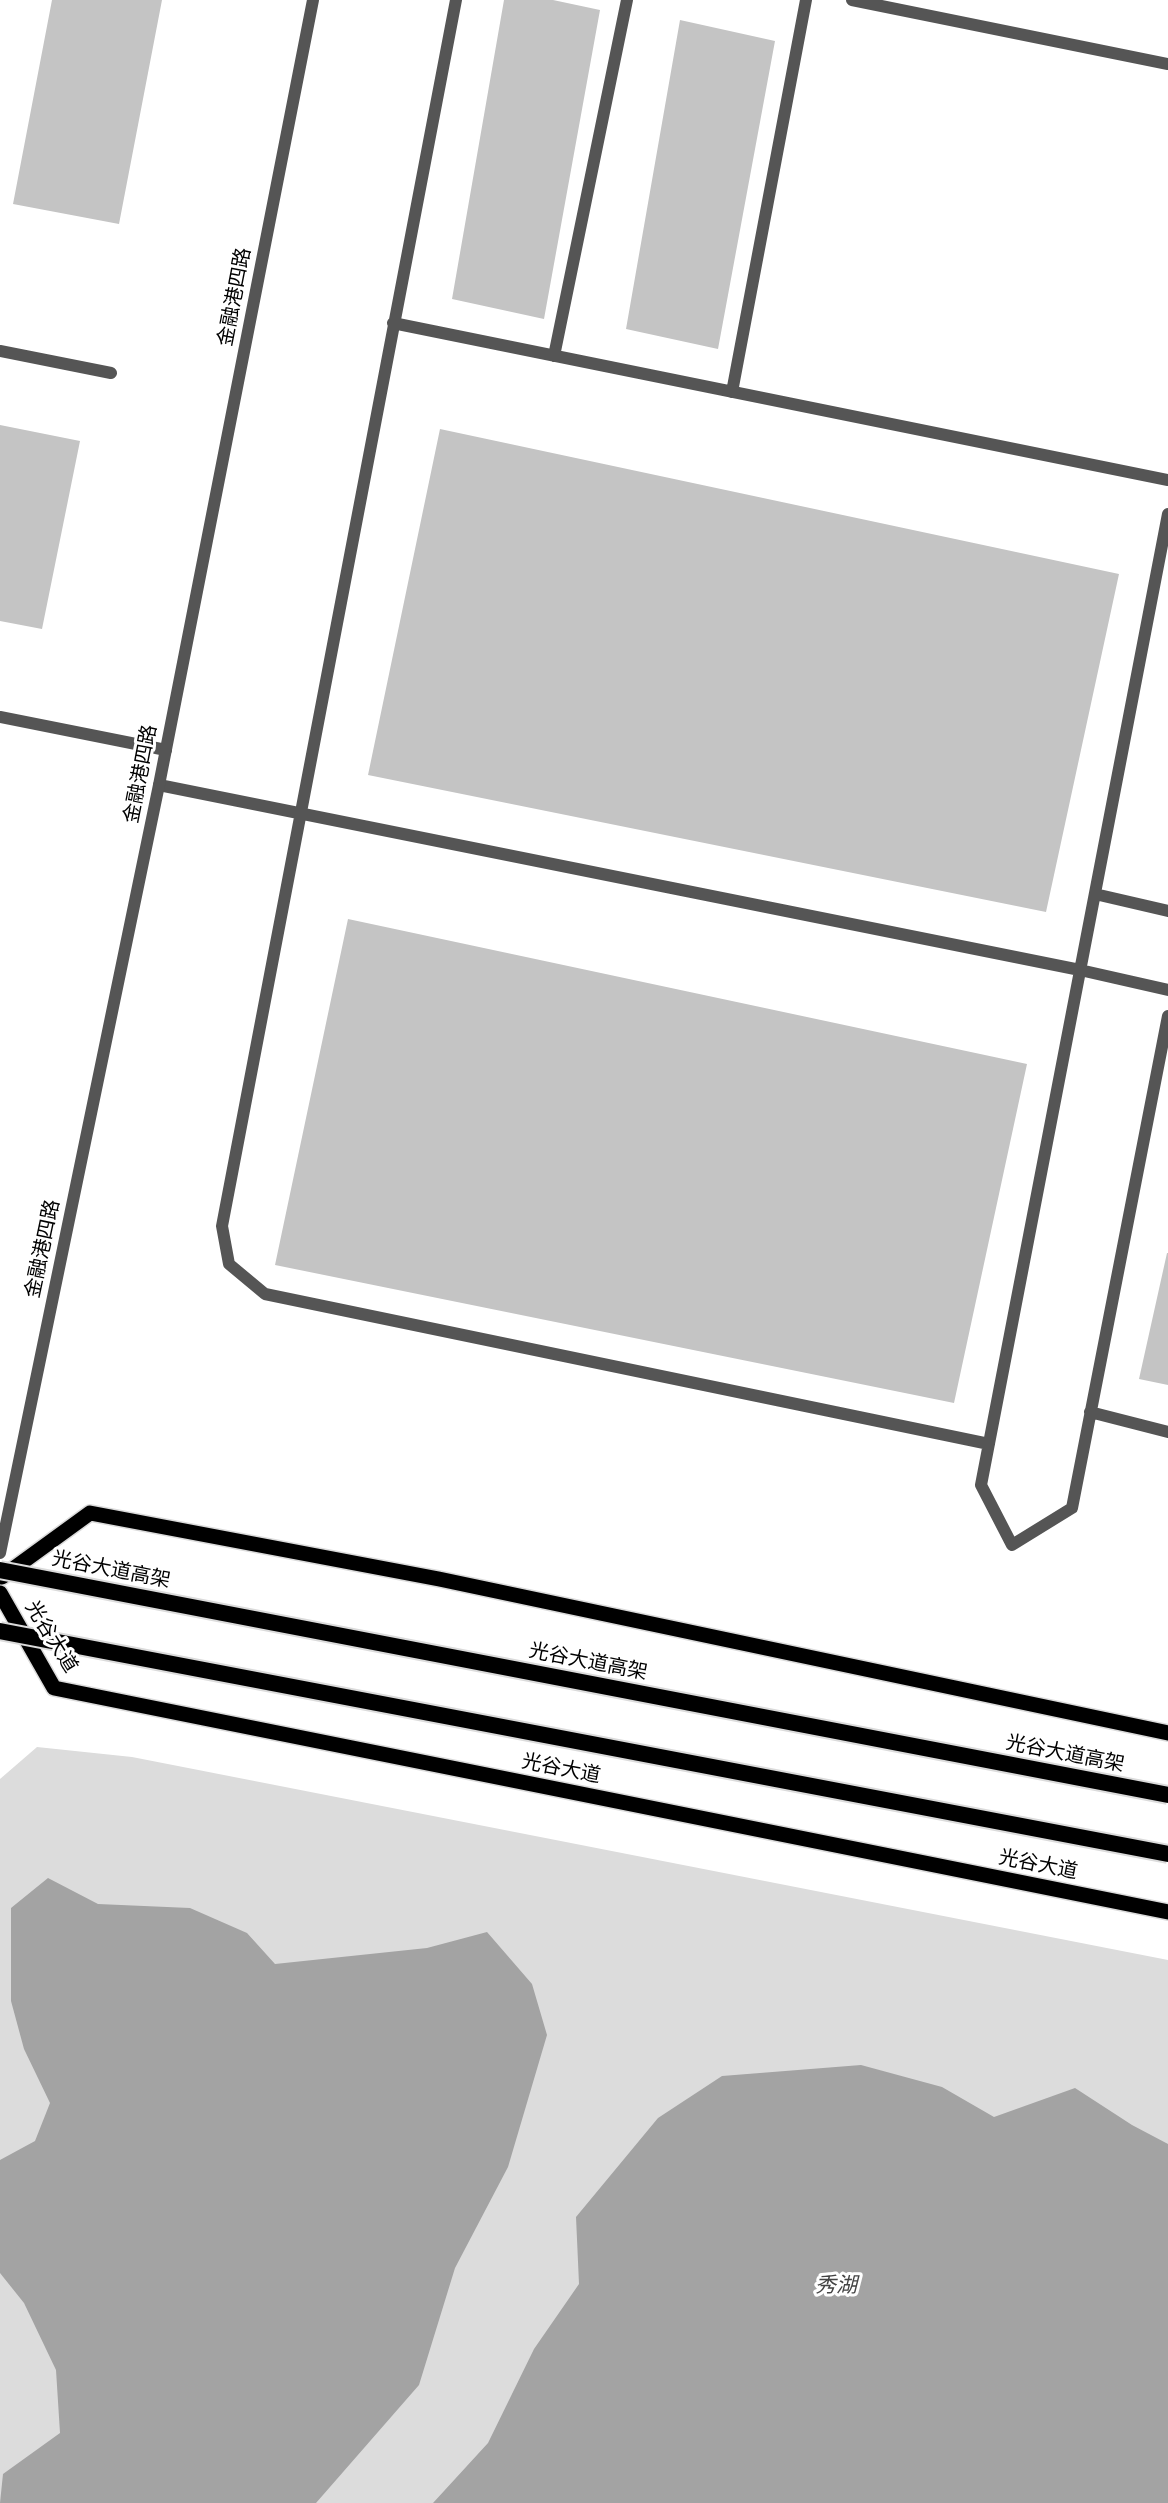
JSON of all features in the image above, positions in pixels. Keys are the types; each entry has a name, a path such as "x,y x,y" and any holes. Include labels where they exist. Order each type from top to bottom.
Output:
{"highway":[{"name":"光谷大道高架","path":"0,1570 1168,1795"},
{"path":"0,1631 1168,1854"}],"main road":[{"path":"0,1578 90,1513 439,1580 1168,1733"},
{"name":"光谷大道","path":"0,1593 54,1688 1168,1912"}],"street":[{"name":"金融港四路","path":"0,1553 159,785 313,0"},
{"path":"456,0 222,1226 230,1264 265,1294 989,1444"},
{"path":"554,356 627,0"},
{"path":"732,392 806,0"},
{"path":"852,0 1168,64"},
{"path":"393,323 1168,480"},
{"path":"0,351 111,372"},
{"path":"1168,514 981,1485 1012,1545 1072,1508 1168,1016"},
{"path":"0,717 166,750"},
{"path":"159,785 1080,970 1168,990"},
{"path":"1095,894 1168,911"},
{"path":"1090,1412 1168,1432"}],"shaded area":[{"path":"37,1747 132,1757 1168,1960 1168,2503 0,2503 0,1779"}],"water":[{"path":"48,1878 98,1904 190,1908 247,1933 275,1964 427,1948 487,1932 532,1984 547,2035 508,2167 455,2268 419,2385 316,2503 0,2503 3,2474 60,2433 56,2370 24,2303 0,2273 0,2160 35,2141 50,2103 24,2049 11,2001 11,1908"},
{"name":"秀湖","path":"861,2065 942,2087 994,2117 1075,2088 1132,2125 1168,2144 1168,2503 433,2503 488,2443 534,2349 579,2284 576,2217 658,2118 722,2076"}],"building":[{"path":"52,0 162,0 119,224 13,204"},
{"path":"504,0 553,0 600,10 544,319 452,299"},
{"path":"680,20 775,41 718,349 626,329"},
{"path":"0,425 80,441 42,629 0,621"},
{"path":"440,429 1119,574 1046,912 368,775"},
{"path":"348,919 1027,1064 954,1403 275,1265"},
{"path":"1168,1253 1168,1385 1139,1379"}]}
